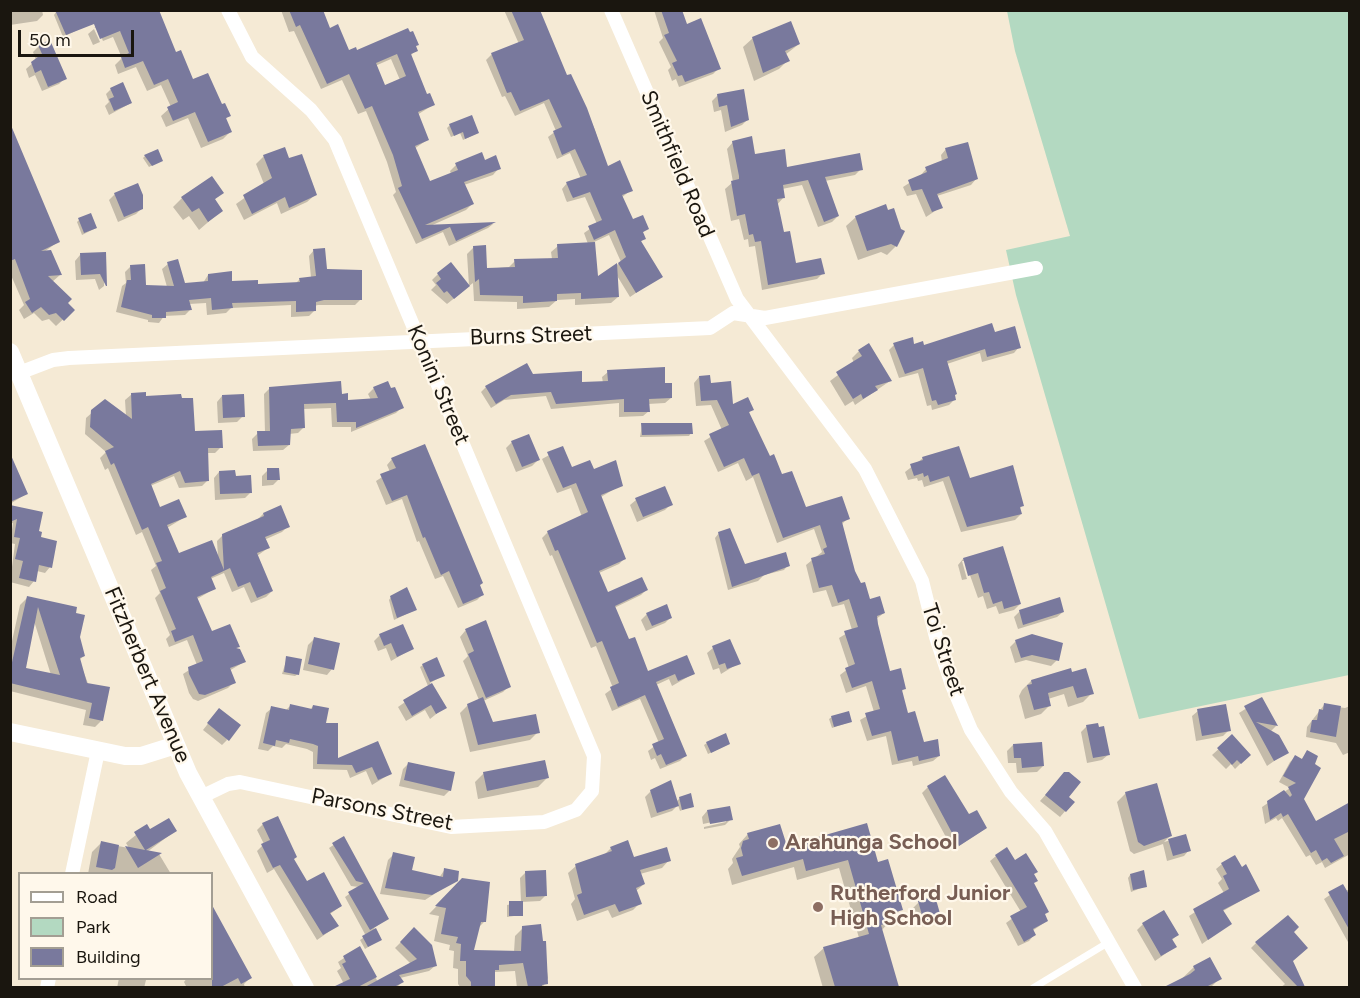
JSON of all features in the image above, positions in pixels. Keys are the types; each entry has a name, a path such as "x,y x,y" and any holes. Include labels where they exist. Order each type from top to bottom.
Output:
{"main road":[{"name":"Fitzherbert Avenue","path":"10,352 201,797 305,987"},
{"path":"10,732 98,751 141,756 177,745"}],"street":[{"name":"Konini Street","path":"228,10 252,57 311,110 335,140 594,756 592,791"},
{"name":"Smithfield Road","path":"610,10 726,279 748,315"},
{"name":"Burns Street","path":"20,373 53,360 69,358 710,328 733,314 765,318 1036,268"},
{"name":"Toi Street","path":"748,315 865,469 889,512 922,581 939,647 971,730 1011,792 1044,831 1135,987"},
{"path":"72,872 98,751"},
{"name":"Parsons Street","path":"201,797 228,784 240,782 451,827 544,822 576,810 592,791"}],"lane":[{"path":"1033,987 1109,942"}],"green space":[{"path":"1007,11 1349,11 1349,675 1139,719 1016,295 1006,250 1070,236 1015,51"}],"building":[{"path":"55,10 159,10 176,52 181,50 193,79 208,73 222,104 225,103 231,116 226,118 232,132 208,142 195,112 173,121 167,107 178,102 168,79 154,85 143,61 125,68 121,57 129,53 120,31 100,39 94,24 66,35"},
{"path":"289,10 323,10 330,28 338,24 349,50 356,47 357,50 408,28 410,32 413,31 419,45 416,46 418,51 411,54 427,94 430,93 435,105 418,112 429,140 415,146 430,181 458,170 455,163 482,152 485,160 496,155 501,169 464,182 474,204 425,225 496,222 456,241 450,227 422,239 398,188 402,186 393,155 372,106 365,109 349,74 327,84 300,25 296,27","holes":["397,54 406,76 385,85 376,63"]},
{"path":"511,10 540,10 567,75 571,74 587,108 608,166 620,160 633,191 622,195 633,219 643,215 649,229 643,232 646,239 641,241 663,277 636,293 618,263 626,257 615,230 594,240 588,226 602,220 590,192 573,198 571,194 566,182 587,175 575,149 562,155 553,131 562,127 549,99 520,111 511,92 507,93 491,53 524,40"},
{"path":"661,10 682,10 687,24 701,18 721,69 685,82 682,75 678,76 672,63 677,61 664,35 669,33"},
{"path":"791,21 800,44 785,51 790,61 763,73 752,37"},
{"path":"50,40 67,79 48,87 41,70 35,73 31,62 42,54 38,45"},
{"path":"123,82 132,103 114,111 109,99 114,97 110,88"},
{"path":"744,89 749,120 731,127 727,105 719,107 717,94"},
{"path":"472,115 479,133 465,139 463,132 454,136 449,124"},
{"path":"10,123 60,242 41,251 51,250 62,275 48,276 72,299 68,303 75,310 64,321 56,313 49,315 41,307 32,313 25,302 30,299 15,259 10,261"},
{"path":"752,136 755,154 785,149 787,167 860,153 863,170 825,177 839,216 824,222 808,180 783,185 785,198 777,199 784,232 790,231 796,263 821,258 825,274 768,285 761,241 755,242 753,234 749,235 745,214 737,216 731,181 739,179 732,141"},
{"path":"968,142 978,179 937,194 943,208 932,212 922,189 912,191 908,180 927,172 925,167 948,158 945,148"},
{"path":"285,147 289,158 302,154 317,195 289,208 285,197 252,214 243,195 272,178 263,155"},
{"path":"158,149 163,161 152,166 144,155"},
{"path":"212,176 224,193 215,199 223,211 208,222 199,208 192,212 181,197"},
{"path":"138,183 143,195 143,209 124,217 114,193"},
{"path":"886,204 888,210 894,208 901,229 905,231 897,247 891,244 867,251 855,216"},
{"path":"91,213 97,228 84,233 78,218"},
{"path":"595,242 598,276 617,263 619,297 581,299 581,293 557,294 557,301 523,303 523,296 480,295 479,279 475,282 473,246 486,245 487,268 515,267 514,259 558,258 557,244"},
{"path":"325,248 327,269 362,270 362,300 324,300 316,302 316,311 296,312 296,301 232,303 233,308 212,310 211,298 189,300 192,310 166,312 166,318 152,318 152,315 121,307 127,280 131,280 130,265 145,264 146,285 174,286 167,262 178,259 185,283 208,281 208,274 232,271 232,281 258,280 258,284 300,282 299,278 316,276 313,249"},
{"path":"106,252 107,286 100,274 81,275 80,253"},
{"path":"451,262 470,286 454,299 447,291 444,293 436,283 441,279 437,273"},
{"path":"992,323 995,332 1015,326 1021,348 987,357 985,349 947,361 957,394 955,395 956,400 938,405 936,400 932,401 923,368 905,374 893,343 913,337 914,344 923,341 924,345"},
{"path":"869,343 892,381 875,386 878,390 863,399 861,394 853,399 836,372 862,356 858,350"},
{"path":"527,363 533,374 582,371 582,382 608,381 607,370 665,367 665,383 672,383 672,398 649,399 650,412 624,412 624,399 556,404 551,392 511,395 496,404 485,386"},
{"path":"710,375 711,383 731,381 733,404 748,397 754,410 749,412 770,456 774,454 782,474 792,471 806,507 842,496 850,519 842,522 855,571 861,583 865,582 870,599 880,596 885,613 877,616 890,671 901,668 906,689 902,690 908,713 915,711 924,742 938,739 940,756 919,761 918,756 898,761 891,731 872,736 865,713 880,709 872,681 852,688 845,668 855,664 844,631 858,627 849,599 838,603 832,585 819,588 811,558 825,554 823,549 827,547 820,525 783,538 759,473 752,476 744,458 724,467 709,434 729,425 717,400 701,401 699,376"},
{"path":"341,381 342,394 348,393 348,400 378,398 373,387 388,381 391,388 395,387 404,408 356,428 356,422 337,422 336,403 304,404 305,428 291,429 290,445 258,446 257,431 270,431 269,387"},
{"path":"146,392 146,396 181,394 182,398 193,398 195,431 222,430 223,448 208,448 209,481 185,483 180,471 151,484 160,507 179,499 187,517 167,525 179,553 212,540 224,570 222,534 264,516 263,513 281,505 290,527 265,537 270,548 257,553 273,591 257,598 250,582 238,587 230,568 211,577 216,589 197,597 212,631 230,624 240,647 236,648 240,649 246,662 230,668 236,683 205,695 199,694 189,674 188,667 203,661 193,635 175,642 171,631 176,629 160,591 166,588 156,563 162,561 148,527 142,530 114,463 111,465 105,451 114,447 90,427 91,410 105,399 132,419 131,393"},
{"path":"244,394 245,417 223,418 222,395"},
{"path":"641,423 692,423 693,434 642,435"},
{"path":"529,434 540,460 522,467 511,441"},
{"path":"425,444 483,583 480,585 484,595 463,604 449,571 441,575 425,537 423,538 407,495 392,501 380,474 396,468 391,458"},
{"path":"563,446 572,467 590,460 594,469 616,460 623,486 601,495 626,559 599,571 608,592 642,577 648,590 615,606 629,639 635,637 648,671 687,655 695,674 678,681 675,674 656,682 687,756 666,765 661,754 657,756 652,744 664,739 645,695 618,707 610,687 619,683 602,641 597,643 558,550 555,551 547,531 588,512 576,483 563,488 547,452"},
{"path":"959,446 970,478 1013,465 1024,506 1020,507 1022,514 967,527 949,476 930,482 928,475 924,477 923,473 914,476 910,464 923,460 922,457"},
{"path":"10,453 28,494 10,502"},
{"path":"267,468 279,468 280,480 267,480"},
{"path":"235,470 236,476 251,475 252,493 220,494 219,471"},
{"path":"665,486 673,505 643,517 635,498"},
{"path":"10,505 43,512 39,531 42,532 41,537 57,541 52,568 39,565 36,582 19,578 23,561 15,559 20,538 14,537 17,519 10,522"},
{"path":"730,528 745,564 786,552 790,566 732,587 718,532"},
{"path":"1003,546 1021,604 1004,609 1002,601 993,604 989,592 984,593 978,573 968,576 963,558"},
{"path":"407,587 417,610 397,618 390,596"},
{"path":"27,596 77,607 76,613 85,615 80,637 85,656 80,658 87,683 110,687 103,721 89,718 92,703 10,683 10,671","holes":["38,607 60,675 26,668"]},
{"path":"1060,597 1064,612 1023,625 1019,610"},
{"path":"667,604 672,618 652,626 646,613"},
{"path":"486,620 511,687 486,698 468,654 474,651 465,629"},
{"path":"403,624 414,649 397,657 391,643 384,646 379,634"},
{"path":"1032,634 1063,643 1059,661 1032,655 1021,658 1015,640"},
{"path":"314,637 340,643 334,670 308,664"},
{"path":"730,639 741,664 727,669 725,663 719,665 712,646"},
{"path":"286,656 302,659 299,675 284,672"},
{"path":"437,657 445,676 430,682 422,664"},
{"path":"1071,668 1072,672 1086,668 1094,694 1077,698 1073,686 1048,693 1051,706 1034,710 1027,685 1032,684 1031,680"},
{"path":"432,683 447,708 436,714 431,705 412,716 403,700"},
{"path":"483,697 493,722 536,714 540,733 478,745 467,704"},
{"path":"1262,697 1278,726 1256,722 1279,735 1289,753 1274,761 1244,706"},
{"path":"1324,703 1341,706 1336,737 1310,732 1312,720 1317,720 1319,709 1323,710"},
{"path":"290,704 312,709 313,705 329,708 326,723 338,723 338,758 378,741 392,774 378,780 372,767 356,773 352,765 317,764 318,746 313,744 290,739 289,743 276,740 275,746 263,743 271,706 289,710"},
{"path":"1226,704 1231,731 1202,736 1197,709"},
{"path":"219,708 241,725 229,741 207,723"},
{"path":"849,711 852,722 834,727 831,716"},
{"path":"1098,723 1099,727 1104,726 1110,755 1093,758 1086,725"},
{"path":"726,733 730,744 711,753 706,742"},
{"path":"1232,734 1251,755 1241,764 1237,760 1232,765 1217,748"},
{"path":"1042,742 1044,766 1022,768 1021,758 1014,758 1013,744"},
{"path":"1307,750 1318,756 1315,764 1321,768 1304,799 1316,821 1350,802 1350,831 1334,839 1344,856 1331,863 1327,858 1322,861 1316,850 1311,853 1288,814 1283,817 1281,813 1270,820 1267,801 1284,790 1290,797 1292,795 1288,787 1296,783 1283,776 1295,755 1302,759"},
{"path":"545,760 549,778 487,791 483,772"},
{"path":"408,762 455,772 451,791 404,780"},
{"path":"1064,772 1069,772 1081,782 1069,797 1075,802 1066,812 1045,795"},
{"path":"945,775 969,814 977,810 987,828 959,846 927,786"},
{"path":"671,780 679,806 657,813 650,790"},
{"path":"1157,783 1172,836 1144,846 1138,842 1125,792"},
{"path":"691,793 694,807 682,810 679,797"},
{"path":"730,806 733,820 710,824 707,810"},
{"path":"278,816 297,857 294,859 307,881 324,872 342,906 330,913 339,926 323,935 280,865 273,868 261,844 270,840 262,823"},
{"path":"169,818 177,831 146,850 162,853 138,868 125,846 145,850 134,832 147,824 150,829"},
{"path":"867,823 878,862 888,859 903,910 892,913 894,921 881,925 899,987 835,987 823,947 869,934 848,860 806,871 803,859 742,876 736,858 743,856 741,848 743,841 749,839 747,833 780,824 787,846"},
{"path":"1186,834 1191,851 1173,856 1168,839"},
{"path":"344,836 389,919 370,930 348,892 364,883 356,881 332,843"},
{"path":"628,840 634,857 667,847 671,861 640,870 645,884 636,888 642,904 619,912 615,904 584,915 577,895 582,893 575,864 612,851 610,847"},
{"path":"101,841 119,845 115,868 112,870 96,867"},
{"path":"1007,847 1015,860 1026,853 1038,872 1034,874 1038,881 1034,883 1049,912 1045,914 1048,921 1033,929 1036,935 1024,942 1010,916 1027,907 995,855"},
{"path":"393,852 415,857 412,870 443,877 444,868 459,871 458,881 432,895 385,888"},
{"path":"1235,855 1242,867 1246,864 1260,891 1223,910 1232,924 1208,940 1193,909 1229,889 1223,876 1227,874 1221,863"},
{"path":"546,870 547,896 526,897 525,871"},
{"path":"1144,870 1147,887 1133,890 1130,874"},
{"path":"462,878 490,882 486,922 481,922 474,950 521,951 522,926 541,924 543,941 546,941 548,984 542,987 528,987 523,963 499,965 499,970 495,970 495,987 471,987 471,982 466,976 466,961 460,961 461,944 456,943 458,937 441,934 446,908 435,906"},
{"path":"1343,884 1350,896 1350,931 1328,892"},
{"path":"935,896 941,917 924,922 918,901"},
{"path":"509,901 523,901 523,916 509,916"},
{"path":"213,907 252,978 241,984 238,978 221,987 212,987"},
{"path":"1164,910 1179,935 1172,939 1177,947 1161,956 1142,923"},
{"path":"1288,915 1299,927 1294,932 1308,948 1293,961 1305,987 1298,987 1255,942"},
{"path":"414,927 432,945 437,966 399,975 404,982 394,987 365,987 417,959 400,942"},
{"path":"376,928 382,940 368,947 362,936"},
{"path":"360,946 377,977 358,987 333,987 350,979 342,964 346,962 343,956"},
{"path":"1210,957 1222,979 1206,987 1164,987 1190,974 1195,970 1193,966"}],"place":[{"name":"Arahunga School","path":"773,843"},
{"name":"Rutherford Junior High School","path":"818,907"}]}
